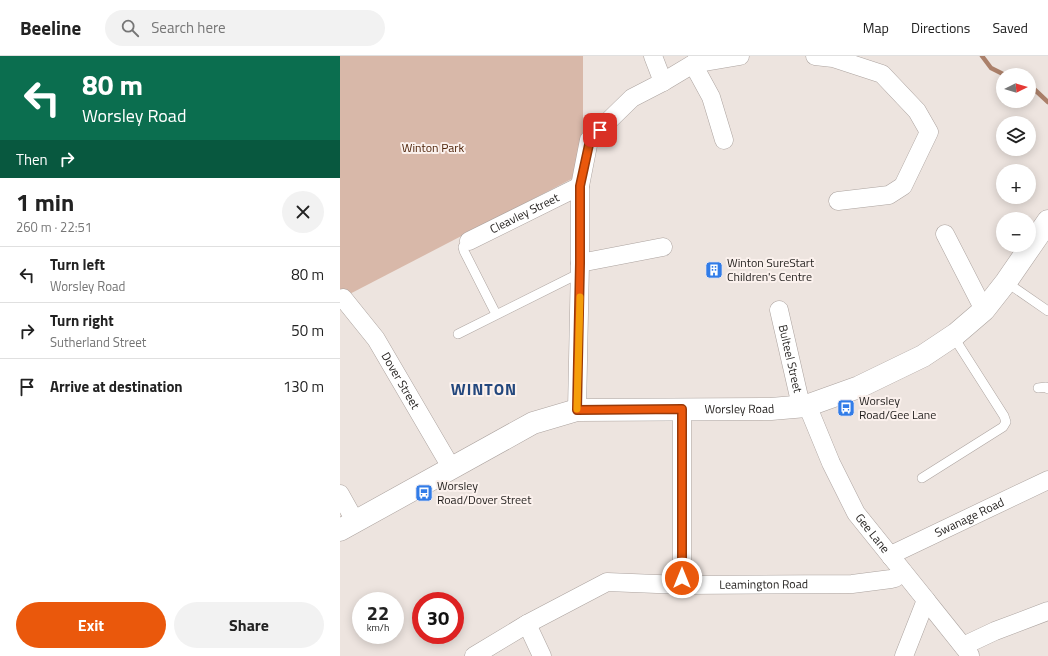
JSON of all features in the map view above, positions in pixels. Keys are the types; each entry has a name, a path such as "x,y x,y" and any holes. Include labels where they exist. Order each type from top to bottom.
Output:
{"main road":[{"name":"Worsley Road","path":"347,526 533,423 577,410 771,409 806,406 859,386 923,356 953,336 984,310 1006,282 1048,221"}],"street":[{"path":"653,56 663,82"},
{"path":"577,410 580,186 590,140 632,98 693,64 740,56"},
{"path":"815,56 833,58 882,74 917,111 929,132 904,186 889,195 838,201"},
{"path":"693,64 711,97 724,140"},
{"name":"Cleavley Street","path":"469,242 580,186"},
{"path":"945,234 984,310"},
{"path":"580,268 663,247"},
{"name":"Dover Street","path":"343,298 376,339 452,469"},
{"name":"Bulteel Street","path":"779,310 799,397 806,406"},
{"name":"Gee Lane","path":"806,406 810,412 831,463 856,513 967,651"},
{"path":"682,409 682,585"},
{"name":"Swanage Road","path":"891,556 1048,480"},
{"path":"340,494 347,526"},
{"name":"Leamington Road","path":"474,656 526,624 607,582 682,585 852,584 895,578 903,572"},
{"path":"904,656 926,600"},
{"path":"967,651 995,631 1048,611"},
{"path":"526,624 542,656"}],"lane":[{"path":"469,242 463,247 464,251 496,314"},
{"path":"458,334 580,268"},
{"path":"1006,282 1048,311"},
{"path":"922,478 1003,427 1006,422 1004,416 953,336"},
{"path":"1038,388 1046,387 1048,389"}],"green space":[{"name":"Winton Park","path":"340,56 583,56 583,173 340,299"}],"waterway":[{"path":"982,56 991,68 996,70"},
{"path":"1036,91 1048,102"}],"slow traffic":[{"path":"577,409 580,297"}],"place":[{"name":"Winton SureStart Children's Centre","path":"714,270"},
{"name":"Worsley Road/Gee Lane","path":"846,408"},
{"name":"Worsley Road/Dover Street","path":"424,493"}],"district":[{"name":"WINTON","path":"484,389"}],"route":[{"path":"600,130 590,140 580,186 577,410 682,409 682,578"}]}
